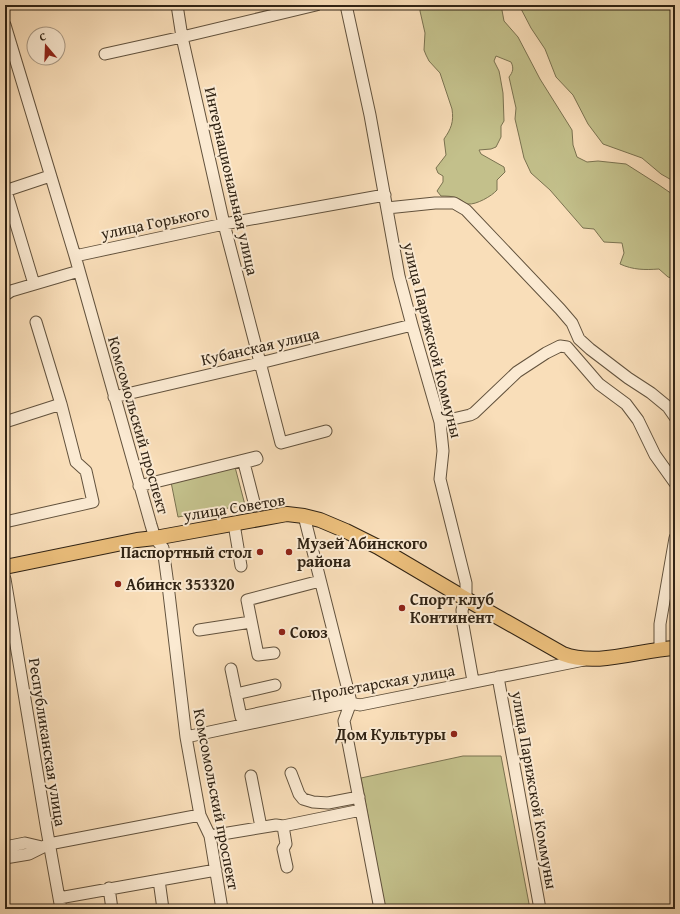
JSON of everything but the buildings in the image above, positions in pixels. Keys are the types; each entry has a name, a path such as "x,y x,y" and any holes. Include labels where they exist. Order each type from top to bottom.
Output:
{"main road":[{"name":"улица Советов","path":"5,567 137,540 287,514 304,516 320,520 378,547 466,599 570,657 601,659 660,649 675,648"}],"street":[{"name":"Интернациональная улица","path":"177,5 182,37 224,224 280,443 326,431"},
{"path":"105,54 316,5"},
{"name":"улица Парижской Коммуны","path":"346,5 370,115 399,276 440,422 443,451 440,479 466,583 466,599 462,610 463,625 473,681"},
{"name":"Комсомольский проспект","path":"5,25 7,41 75,256 154,538 163,548 186,737 200,815 210,836 222,909"},
{"path":"34,284 6,191 50,176"},
{"name":"улица Горького","path":"75,256 224,224 385,195"},
{"path":"387,208 436,203 454,203 466,210 560,309 572,324 579,339 590,349 668,407 675,417"},
{"path":"5,295 11,291 79,272"},
{"path":"5,522 93,502 86,471 76,462 61,404 36,322"},
{"name":"Кубанская улица","path":"114,397 412,325"},
{"path":"567,347 579,339"},
{"path":"440,422 474,413 517,372 546,353 560,346 567,347 599,384 626,404 638,420 655,455 675,484"},
{"path":"5,422 61,404"},
{"path":"139,486 256,457 257,459 244,463 255,506"},
{"path":"304,516 350,698 344,721 380,909"},
{"path":"234,524 241,566"},
{"path":"660,649 660,624 675,538"},
{"name":"Республиканская улица","path":"5,579 46,845 61,909"},
{"path":"274,653 258,655 247,600 320,581"},
{"path":"199,630 251,622"},
{"name":"Пролетарская улица","path":"186,737 350,698 355,704 360,705 586,659"},
{"path":"231,668 241,717 350,698"},
{"name":"улица Парижской Коммуны","path":"498,677 540,909"},
{"path":"236,694 275,685"},
{"path":"291,773 298,794 303,799 314,802 328,803 359,797"},
{"path":"251,776 261,827"},
{"path":"210,836 276,824 284,826 361,810"},
{"path":"5,847 25,843 46,845 200,815"},
{"path":"284,826 286,844 283,849 287,867"},
{"path":"5,858 29,854 46,845"},
{"path":"59,898 108,888 216,870"},
{"path":"158,880 163,909"},
{"path":"108,888 112,909"}],"shaded area":[{"path":"420,5 501,5 504,21 518,37 540,79 572,130 573,145 577,157 587,162 598,161 626,164 675,196 675,279 668,277 659,269 639,269 620,264 624,253 622,243 604,242 594,229 583,228 550,190 531,173 524,158 515,119 516,108 509,77 513,70 513,66 511,62 496,56 494,61 499,71 503,93 504,121 501,126 501,137 496,147 479,150 481,154 504,167 505,172 497,180 497,190 479,202 468,204 455,197 441,196 437,191 443,182 443,176 438,173 436,168 446,155 444,139 451,125 453,114 440,73 429,61 424,50 425,33"},
{"path":"519,5 675,5 675,182 661,174 642,158 603,144 588,124 573,95 556,77 545,49 531,28"},
{"path":"235,467 245,505 178,517 171,482"},
{"path":"463,756 501,756 530,909 385,909 361,778"}],"place":[{"name":"Паспортный стол","path":"260,552"},
{"name":"Музей Абинского района","path":"289,552"},
{"name":"Абинск 353320","path":"118,584"},
{"name":"Спорт клуб Континент","path":"402,608"},
{"name":"Союз","path":"282,632"},
{"name":"Дом Культуры","path":"454,734"}]}
